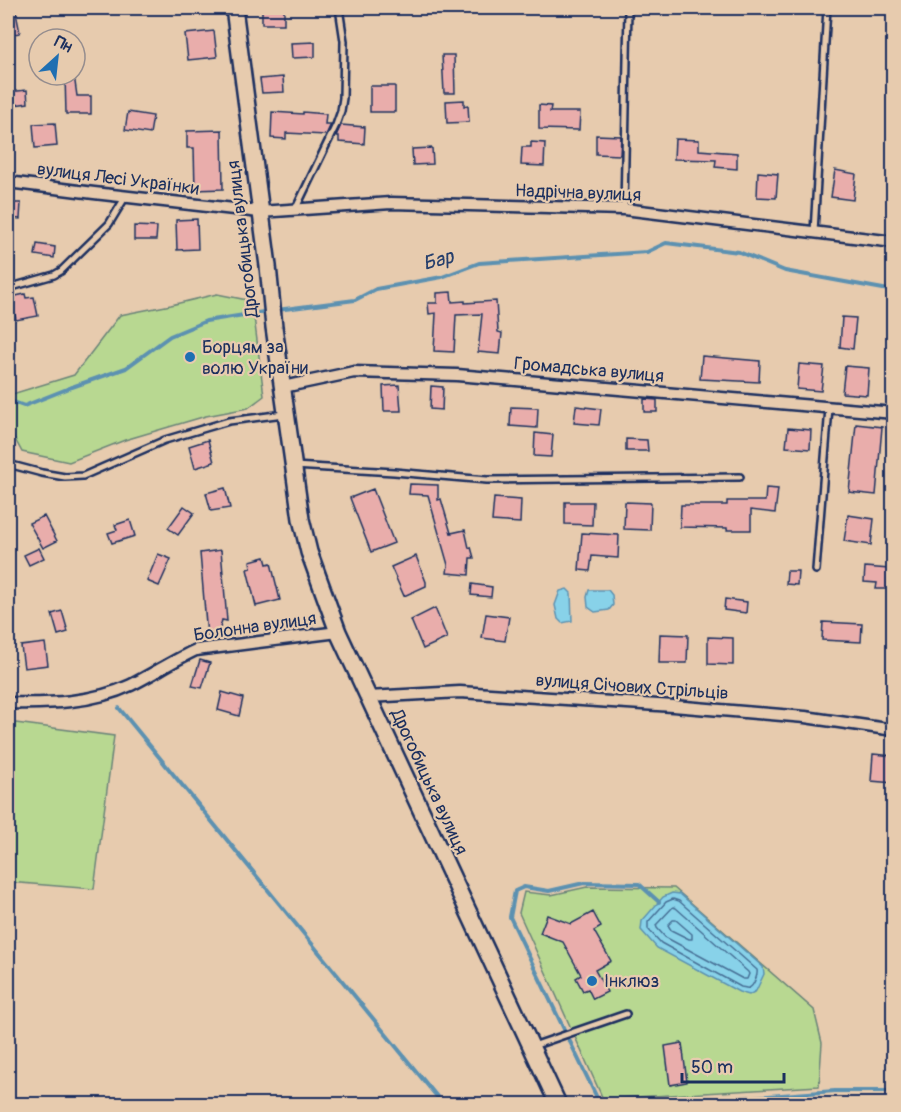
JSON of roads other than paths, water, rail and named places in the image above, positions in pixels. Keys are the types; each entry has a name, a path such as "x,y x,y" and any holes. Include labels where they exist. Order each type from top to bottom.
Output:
{"main road":[{"name":"Дрогобицька вулиця","path":"234,8 285,414 301,519 309,552 338,633 558,1104"}],"street":[{"name":"вулиця Лесі Українки","path":"8,179 94,193 260,212"},
{"name":"Надрічна вулиця","path":"260,212 391,203 624,209 894,242"},
{"name":"Громадська вулиця","path":"283,387 354,372 457,375 894,413"},
{"name":"Болонна вулиця","path":"8,703 62,702 98,696 130,685 196,650 338,633"},
{"name":"вулиця Січових Стрільців","path":"368,697 460,692 805,717 894,730"}],"lane":[{"path":"296,210 341,111 344,41 339,8"},
{"path":"624,209 628,8"},
{"path":"814,232 827,8"},
{"path":"8,288 61,271 109,224 126,196"},
{"path":"816,570 829,406"},
{"path":"8,464 65,477 84,476 165,440 229,421 285,414"},
{"path":"293,466 487,480 740,477"},
{"path":"531,1047 626,1014"}],"water":[{"path":"567,589 571,593 572,621 562,623 558,619 555,605 560,591"},
{"path":"589,590 608,590 612,595 613,605 609,610 595,612 588,607"},
{"path":"672,893 680,894 763,967 764,974 756,991 749,995 739,992 657,948 641,930 642,921 663,897"}],"waterway":[{"name":"Бар","path":"277,310 355,300 376,289 442,277 479,263 647,252 666,243 739,252 785,271 894,291"},
{"name":"Бар","path":"8,403 13,402 24,406 126,368 170,336 206,321 270,311"},
{"path":"119,708 443,1104"},
{"path":"600,1104 510,917 515,891 524,887 549,891 584,883 639,884 659,902"},
{"path":"660,1104 835,1091 894,1091"}],"place":[{"name":"Борцям за волю України","path":"190,357"},
{"name":"Інклюз","path":"592,981"}]}
